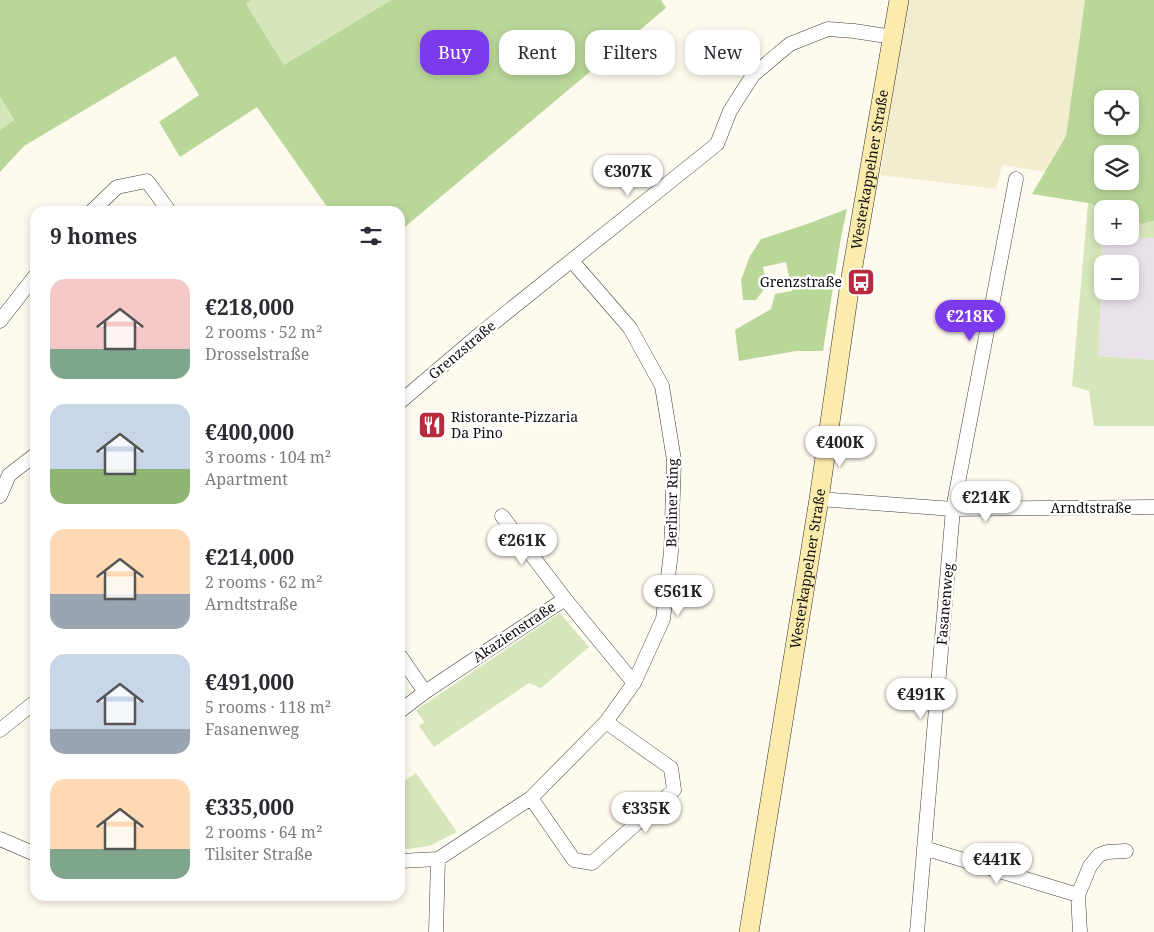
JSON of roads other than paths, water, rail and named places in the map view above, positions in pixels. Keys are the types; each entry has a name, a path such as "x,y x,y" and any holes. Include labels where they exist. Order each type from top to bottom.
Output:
{"main road":[{"name":"Westerkappelner Straße","path":"749,932 819,499 850,282 899,0"}],"street":[{"name":"Grenzstraße","path":"405,398 481,334 717,144 730,111 753,74 790,44 828,28 893,37"},
{"name":"Fasanenweg","path":"918,932 953,509 1016,179"},
{"path":"97,206 117,187 147,181 165,206"},
{"name":"Berliner Ring","path":"438,859 531,798 606,722 634,682 663,619 671,552 674,460 662,386 630,328 572,260"},
{"path":"0,322 30,283"},
{"path":"0,496 4,473 30,459"},
{"name":"Arndtstraße","path":"819,499 953,509 1154,507"},
{"path":"502,516 565,599"},
{"name":"Akazienstraße","path":"405,707 565,599 634,682"},
{"path":"405,663 425,692"},
{"path":"0,730 30,706"},
{"path":"531,798 574,860 592,863 674,790 671,768 606,722"},
{"path":"0,839 30,852"},
{"path":"924,848 1078,895"},
{"path":"1080,932 1078,895 1090,866 1099,855 1107,852 1126,851"},
{"path":"405,861 438,859 436,932"}],"place":[{"name":"Grenzstraße","path":"861,282"},
{"name":"Ristorante-Pizzaria Da Pino","path":"432,425"}]}
